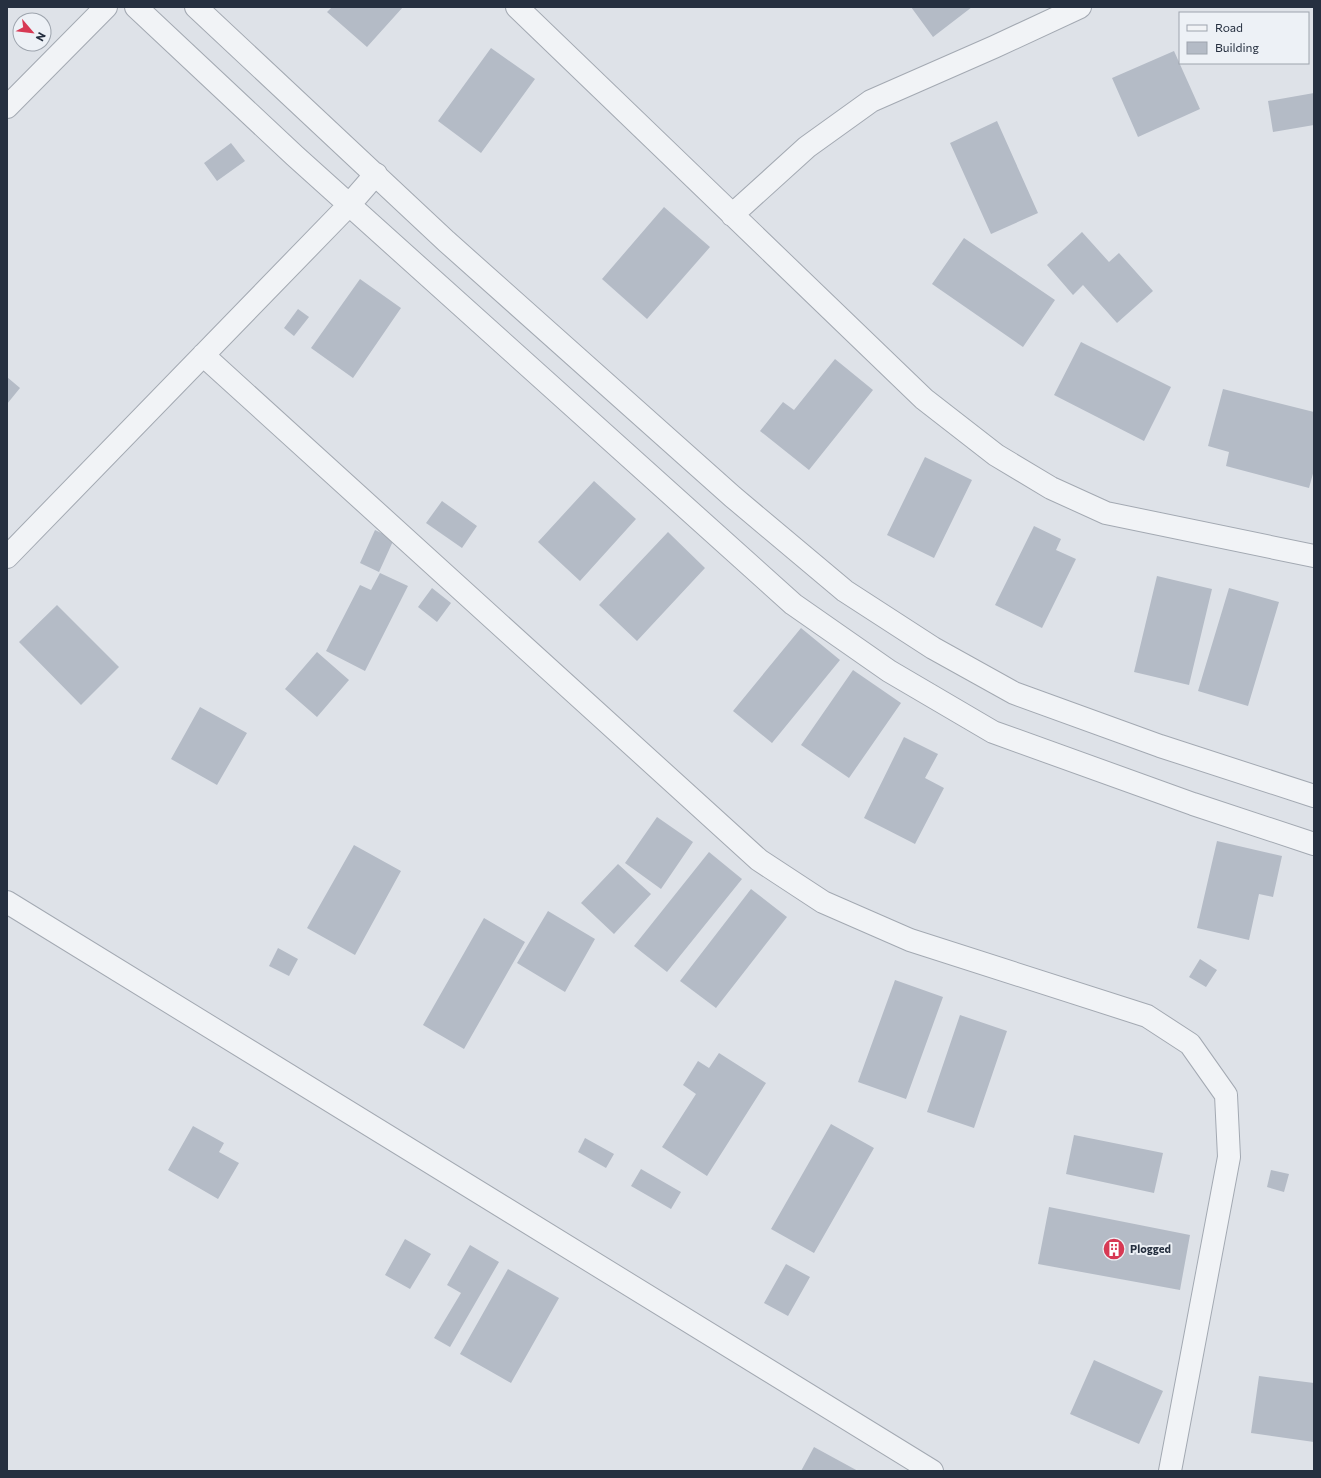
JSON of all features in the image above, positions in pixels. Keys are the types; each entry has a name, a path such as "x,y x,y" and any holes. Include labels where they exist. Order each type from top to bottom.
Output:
{"street":[{"path":"7,107 106,7"},
{"path":"136,7 349,204 793,604 889,671 993,732 1193,804 1314,844"},
{"path":"196,7 446,240 733,498 845,591 933,648 1014,693 1160,746 1314,796"},
{"path":"517,7 924,399 996,455 1051,488 1106,513 1314,556"},
{"path":"732,215 807,147 870,101 994,47 1080,7"},
{"path":"7,557 349,204 376,174"},
{"path":"203,355 758,860 823,902 910,940 1147,1016 1190,1044 1226,1095 1229,1157 1170,1471"},
{"path":"7,902 932,1471"}],"building":[{"path":"332,7 403,7 367,47 327,12"},
{"path":"911,7 972,7 933,37"},
{"path":"491,48 535,79 481,153 438,121"},
{"path":"1174,51 1200,109 1138,137 1112,78"},
{"path":"1314,93 1314,125 1273,132 1268,101"},
{"path":"997,121 1038,213 991,234 950,143"},
{"path":"231,143 245,161 217,181 204,163"},
{"path":"664,207 710,247 647,319 602,279"},
{"path":"1082,232 1109,262 1119,253 1153,291 1117,323 1083,285 1073,295 1047,265"},
{"path":"964,238 1055,300 1023,347 932,284"},
{"path":"360,279 401,308 353,378 311,348"},
{"path":"298,309 309,317 294,336 284,328"},
{"path":"1081,342 1171,387 1144,441 1054,395"},
{"path":"835,359 873,390 809,470 760,431 783,402 794,410"},
{"path":"7,377 20,388 7,404"},
{"path":"1223,389 1314,412 1314,470 1309,488 1226,466 1229,452 1208,446"},
{"path":"925,457 972,480 934,558 887,535"},
{"path":"594,481 636,519 580,581 538,542"},
{"path":"442,501 477,526 462,548 426,523"},
{"path":"1034,526 1061,539 1056,550 1076,559 1042,628 995,605"},
{"path":"375,530 394,539 379,572 360,563"},
{"path":"668,532 705,568 637,641 599,605"},
{"path":"380,573 408,586 365,671 326,651 360,585 371,590"},
{"path":"1157,576 1212,589 1189,685 1134,672"},
{"path":"432,588 451,603 437,622 418,607"},
{"path":"1229,588 1279,602 1248,706 1198,691"},
{"path":"57,605 119,667 81,705 19,642"},
{"path":"801,628 840,660 772,743 733,711"},
{"path":"317,652 349,680 317,717 285,689"},
{"path":"853,670 901,703 849,778 801,745"},
{"path":"200,707 247,733 217,785 171,759"},
{"path":"904,737 938,754 925,778 944,788 915,844 864,818"},
{"path":"657,817 693,842 661,889 625,863"},
{"path":"1217,841 1282,856 1273,897 1259,894 1249,940 1197,928"},
{"path":"354,845 401,871 355,955 307,928"},
{"path":"709,852 742,879 667,972 634,946"},
{"path":"618,864 651,894 614,934 581,903"},
{"path":"751,889 787,917 716,1008 680,981"},
{"path":"548,911 595,939 565,992 517,963"},
{"path":"484,918 525,942 464,1049 423,1025"},
{"path":"278,948 298,959 289,976 269,966"},
{"path":"1200,959 1217,970 1206,987 1189,977"},
{"path":"895,980 943,997 906,1099 858,1082"},
{"path":"960,1015 1007,1031 974,1128 927,1112"},
{"path":"719,1053 766,1083 707,1176 662,1147 696,1094 683,1085 698,1061 709,1068"},
{"path":"831,1124 874,1148 814,1253 771,1229"},
{"path":"193,1126 224,1143 219,1152 239,1163 218,1199 168,1170"},
{"path":"1074,1135 1163,1153 1154,1193 1066,1174"},
{"path":"585,1138 614,1154 606,1168 578,1152"},
{"path":"641,1169 681,1192 671,1209 631,1186"},
{"path":"1271,1170 1289,1174 1284,1192 1267,1187"},
{"name":"Plogged","path":"1049,1207 1190,1235 1180,1290 1038,1264"},
{"path":"405,1239 431,1254 410,1289 385,1275"},
{"path":"470,1245 499,1262 450,1347 434,1338 461,1293 447,1285"},
{"path":"786,1264 810,1277 788,1316 764,1303"},
{"path":"508,1269 559,1298 511,1383 460,1354"},
{"path":"1094,1360 1163,1391 1139,1444 1070,1414"},
{"path":"1259,1376 1314,1383 1314,1442 1251,1433"},
{"path":"814,1447 858,1471 801,1471"}],"place":[{"name":"Plogged","path":"1114,1249"}]}
